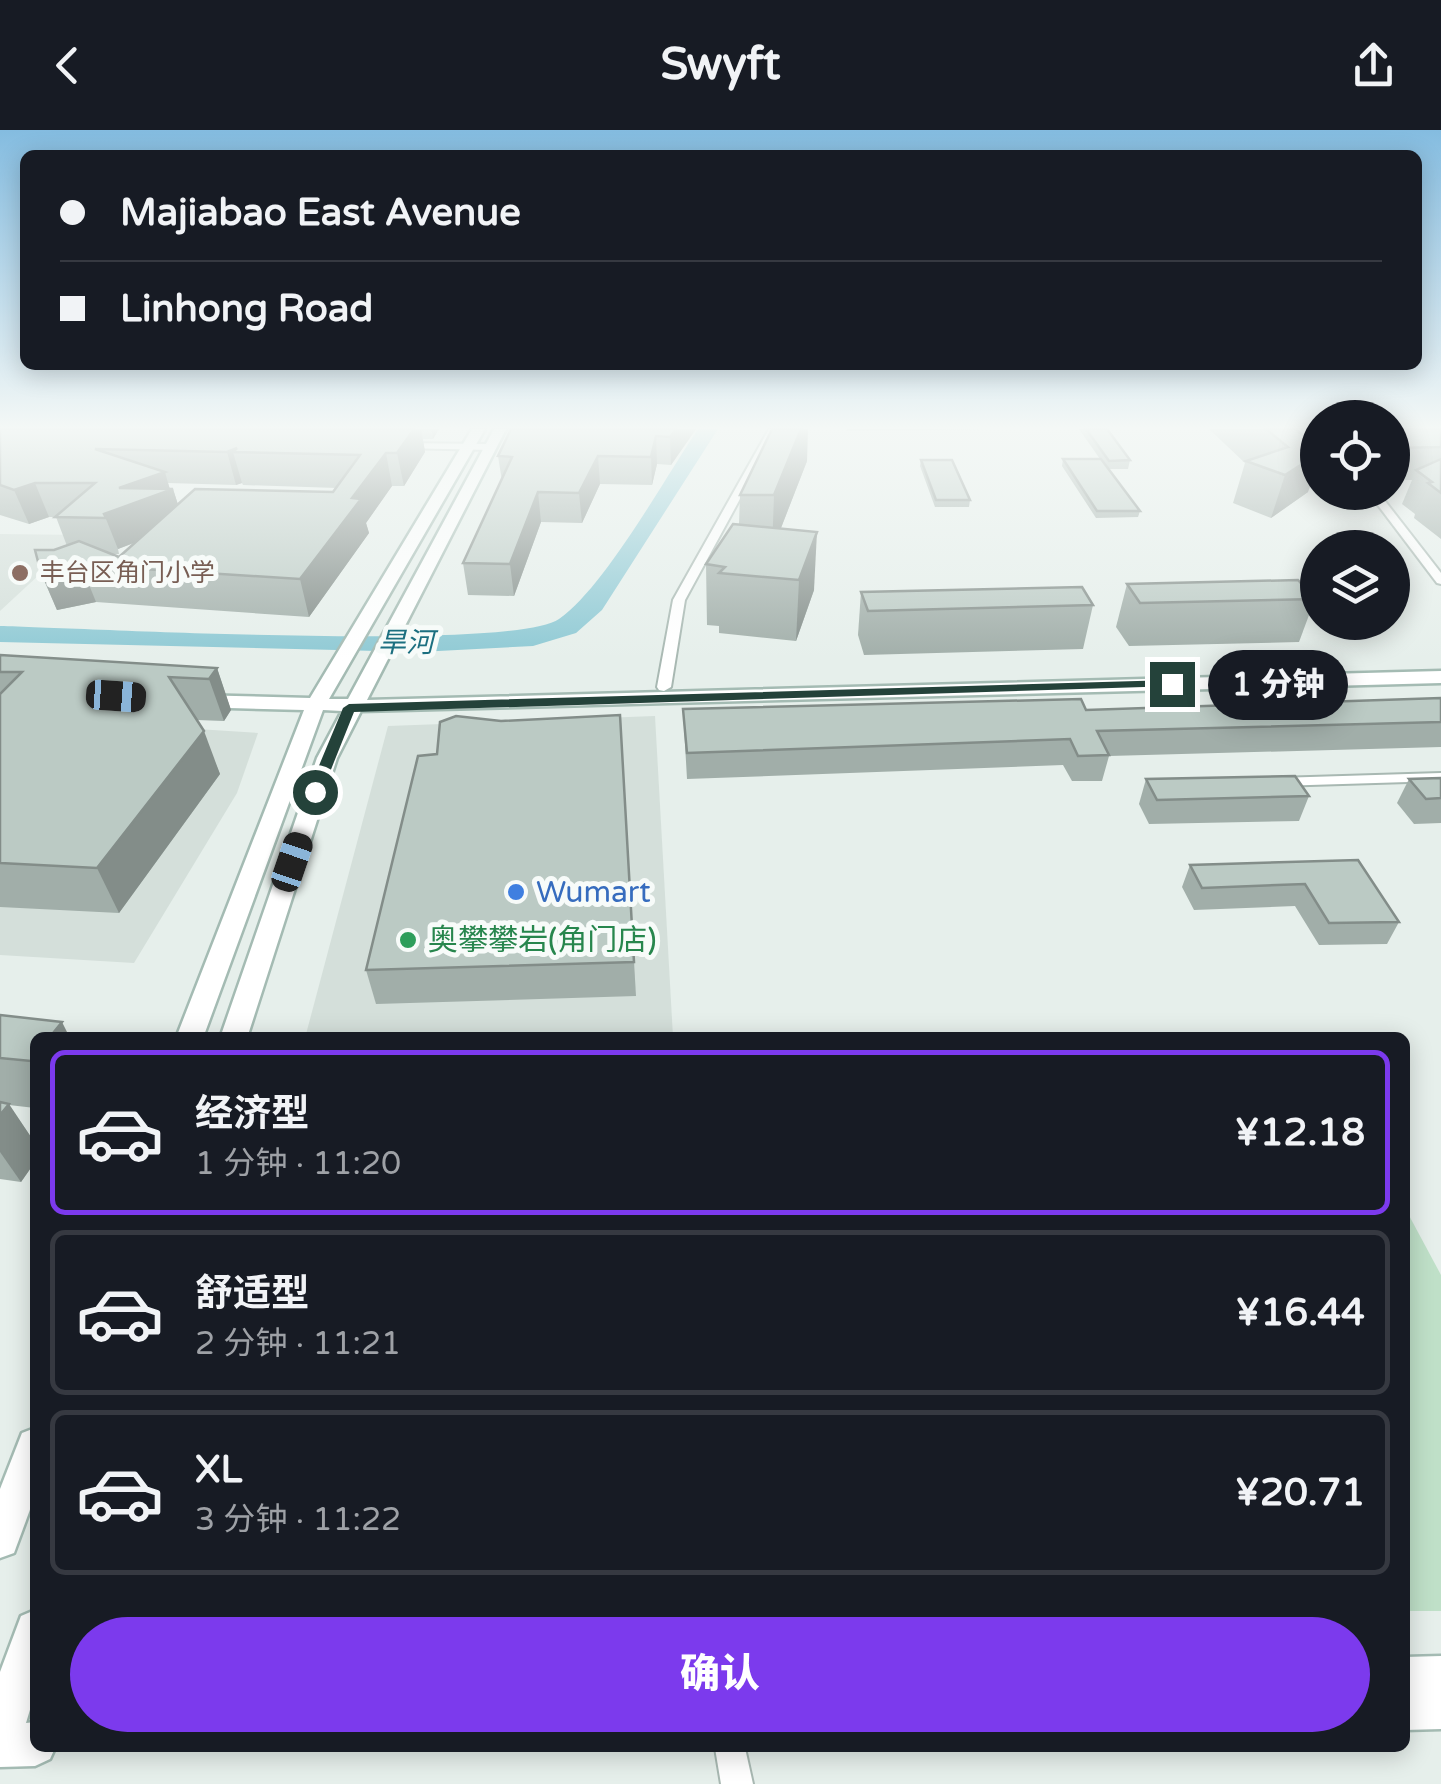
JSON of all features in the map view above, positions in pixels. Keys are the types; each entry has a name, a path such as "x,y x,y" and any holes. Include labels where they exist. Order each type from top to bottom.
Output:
{"main road":[{"path":"191,1032 314,708 432,506"},
{"path":"235,1032 326,758 459,506"},
{"path":"171,700 314,708 353,702 664,687 1441,663"},
{"path":"353,702 1441,677"},
{"path":"0,1538 30,1459"},
{"path":"0,1735 30,1646"},
{"path":"1410,1678 1441,1677"},
{"path":"1410,1709 1441,1708"},
{"path":"0,1745 30,1744"}],"street":[{"path":"664,687 679,600 731,506"},
{"path":"1387,510 1441,581"},
{"path":"1267,782 1441,776"},
{"path":"731,1752 737,1784"}],"shaded area":[{"name":"丰台区角门小学","path":"0,534 82,535 0,611"},
{"path":"655,716 673,1032 307,1032 388,726"},
{"path":"39,719 258,733 237,793 134,963 0,955 0,752"}],"green space":[{"path":"1410,1217 1441,1275 1441,1611 1410,1611"}],"building":[{"path":"68,506 126,506 104,514 106,518 55,517"},
{"path":"176,506 356,506 300,579 81,565 41,573 35,550 54,550 79,541 119,557"},
{"path":"489,506 532,506 510,564 463,563"},
{"path":"1094,506 1136,506 1140,511 1097,511"},
{"path":"733,524 817,532 799,580 719,573 725,567 706,564"},
{"path":"1298,580 1300,599 1140,603 1127,584"},
{"path":"1082,587 1093,605 868,611 861,592"},
{"path":"0,655 217,668 209,679 169,677 204,731 97,868 0,863 0,694 22,672 0,672"},
{"path":"1441,698 1441,722 1097,731 1109,755 1078,756 1070,739 687,753 683,709 1081,699 1086,710"},
{"name":"Wumart","path":"620,715 634,962 366,970 418,756 437,754 440,722 456,716 501,721"},
{"path":"1295,776 1309,796 1157,800 1146,779"},
{"path":"1441,778 1441,798 1426,799 1409,779"},
{"path":"1358,860 1399,922 1329,923 1305,884 1202,888 1190,865"},
{"path":"0,1015 62,1022 54,1032 30,1032 30,1061 0,1058"}],"waterway":[{"name":"旱河","path":"0,634 419,644 533,638 566,627 593,604 657,506"}],"place":[{"name":"丰台区角门小学","path":"20,573"},
{"name":"Wumart","path":"516,892"},
{"name":"奥攀攀岩(角门店)","path":"408,940"}],"route":[{"path":"315,792 349,708 1172,684"}]}
